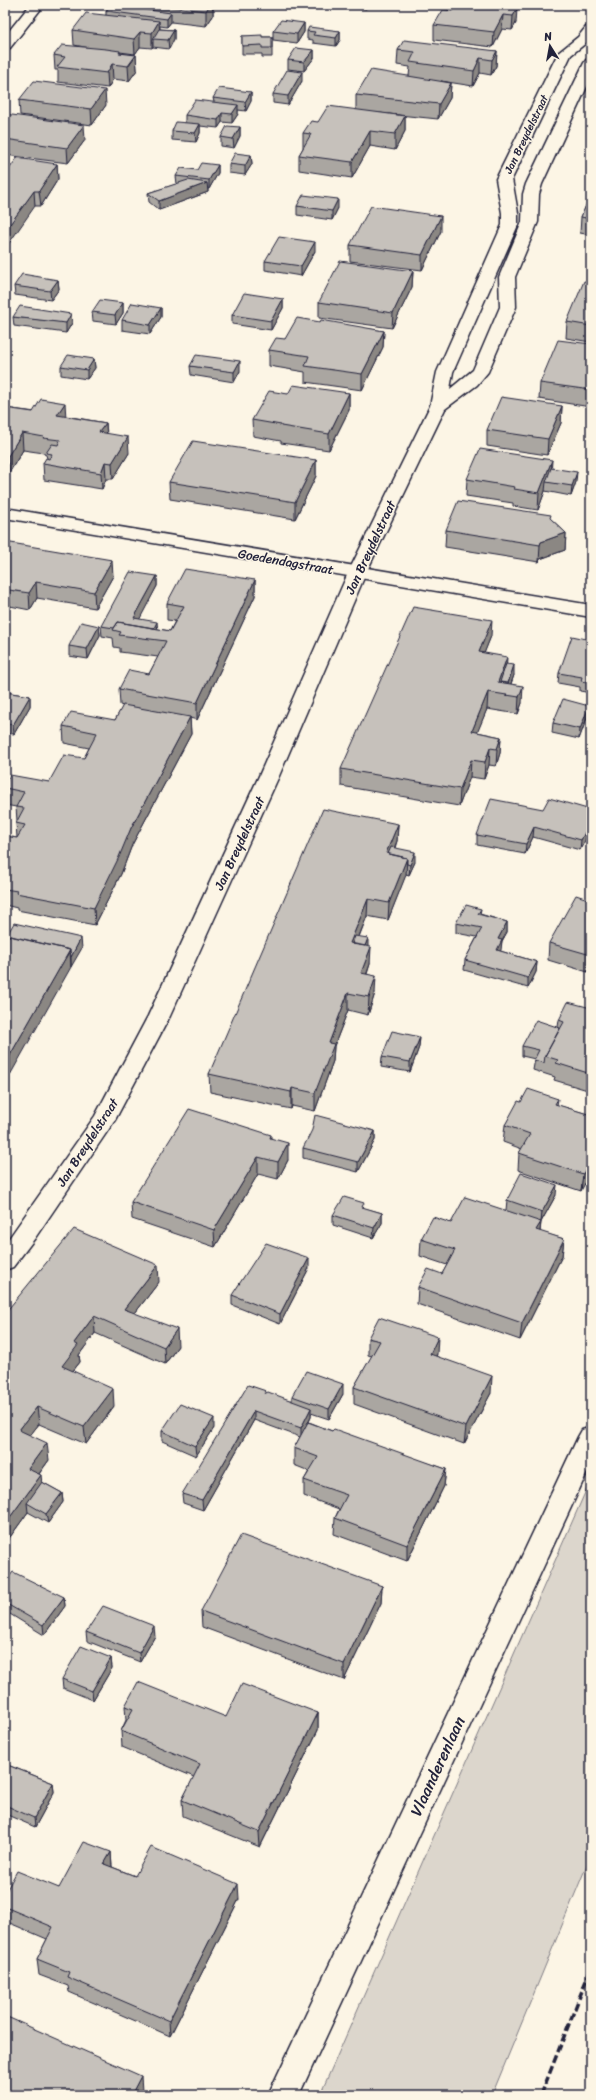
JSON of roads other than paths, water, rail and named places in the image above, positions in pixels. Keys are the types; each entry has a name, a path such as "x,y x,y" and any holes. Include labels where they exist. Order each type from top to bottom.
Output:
{"street":[{"path":"5,45 37,5"},
{"name":"Jan Breydelstraat","path":"5,1261 27,1232 104,1120 159,1016 269,776 357,573 438,406 445,372 510,225 511,213 505,191 504,179 565,53 583,40 591,30"},
{"name":"Jan Breydelstraat","path":"438,406 471,381 480,372 508,306 507,278 530,222 531,194 534,184 591,63"},
{"name":"Goedendagstraat","path":"5,513 591,611"},
{"name":"Vlaanderenlaan","path":"283,2095 591,1437"}],"railway":[{"path":"541,2095 591,1968"}]}
